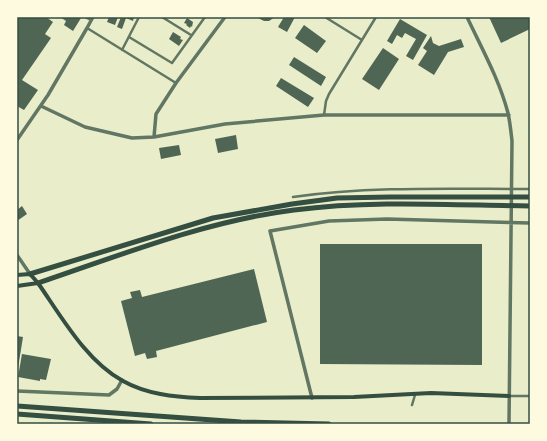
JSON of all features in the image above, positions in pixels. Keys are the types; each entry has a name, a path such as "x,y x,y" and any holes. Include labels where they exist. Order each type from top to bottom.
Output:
{"highway":[{"path":"30,274 213,218 292,204 337,198 530,197"},
{"path":"38,283 210,227 293,210 338,206 391,204 530,206"},
{"path":"17,406 241,422 329,424"},
{"path":"17,414 151,424"}],"main road":[{"path":"17,275 30,274 83,346 100,364 122,380 138,388 176,397 200,398 312,398 431,393 509,396"},
{"path":"17,286 38,283"}],"street":[{"path":"17,140 41,106 88,28 92,19 84,17"},
{"path":"122,50 139,17"},
{"path":"162,17 191,35"},
{"path":"129,37 172,63 205,17"},
{"path":"154,137 156,114 225,17"},
{"path":"325,17 362,40"},
{"path":"324,115 328,94 376,17"},
{"path":"467,17 495,76 509,115 512,141 509,424"},
{"path":"88,28 176,84"},
{"path":"41,106 85,127 132,138 154,137 225,124 324,115 509,115"},
{"path":"293,197 365,190 530,189"},
{"path":"312,398 270,231 329,221 388,219 530,224"},
{"path":"17,255 30,274"},
{"path":"17,391 109,395 117,389 122,380"},
{"path":"412,405 415,394"},
{"path":"509,396 530,396"}],"building":[{"path":"17,17 46,17 53,22 45,34 51,38 22,80 38,90 24,110 17,106"},
{"path":"60,17 81,18 73,31 64,25 66,21"},
{"path":"109,17 118,17 115,25 107,22"},
{"path":"121,17 134,17 133,21 126,18 122,29 117,27"},
{"path":"256,17 275,17 269,21 264,21"},
{"path":"284,17 295,17 287,32 278,27"},
{"path":"489,17 530,17 530,29 501,43"},
{"path":"187,18 193,22 192,27 191,26 190,28 184,23"},
{"path":"400,19 427,35 413,60 406,56 416,39 405,33 402,38 397,35 392,44 387,41"},
{"path":"304,25 326,41 317,53 295,38"},
{"path":"173,32 183,40 179,46 169,39"},
{"path":"431,36 433,43 439,46 461,39 464,47 448,52 434,75 418,65 427,51 423,48"},
{"path":"383,48 399,59 379,90 362,79"},
{"path":"294,57 326,77 321,86 289,65"},
{"path":"281,78 314,98 308,107 276,86"},
{"path":"236,135 238,149 218,153 215,139"},
{"path":"179,145 181,155 161,159 159,148"},
{"path":"22,206 27,214 17,221 17,210"},
{"path":"320,244 482,244 482,365 320,364"},
{"path":"254,269 267,322 156,351 157,357 147,359 145,353 135,356 121,301 132,298 130,292 140,290 142,297"},
{"path":"17,336 23,337 18,368 17,368"},
{"path":"22,354 51,359 46,380 40,379 40,381 18,377"}]}
